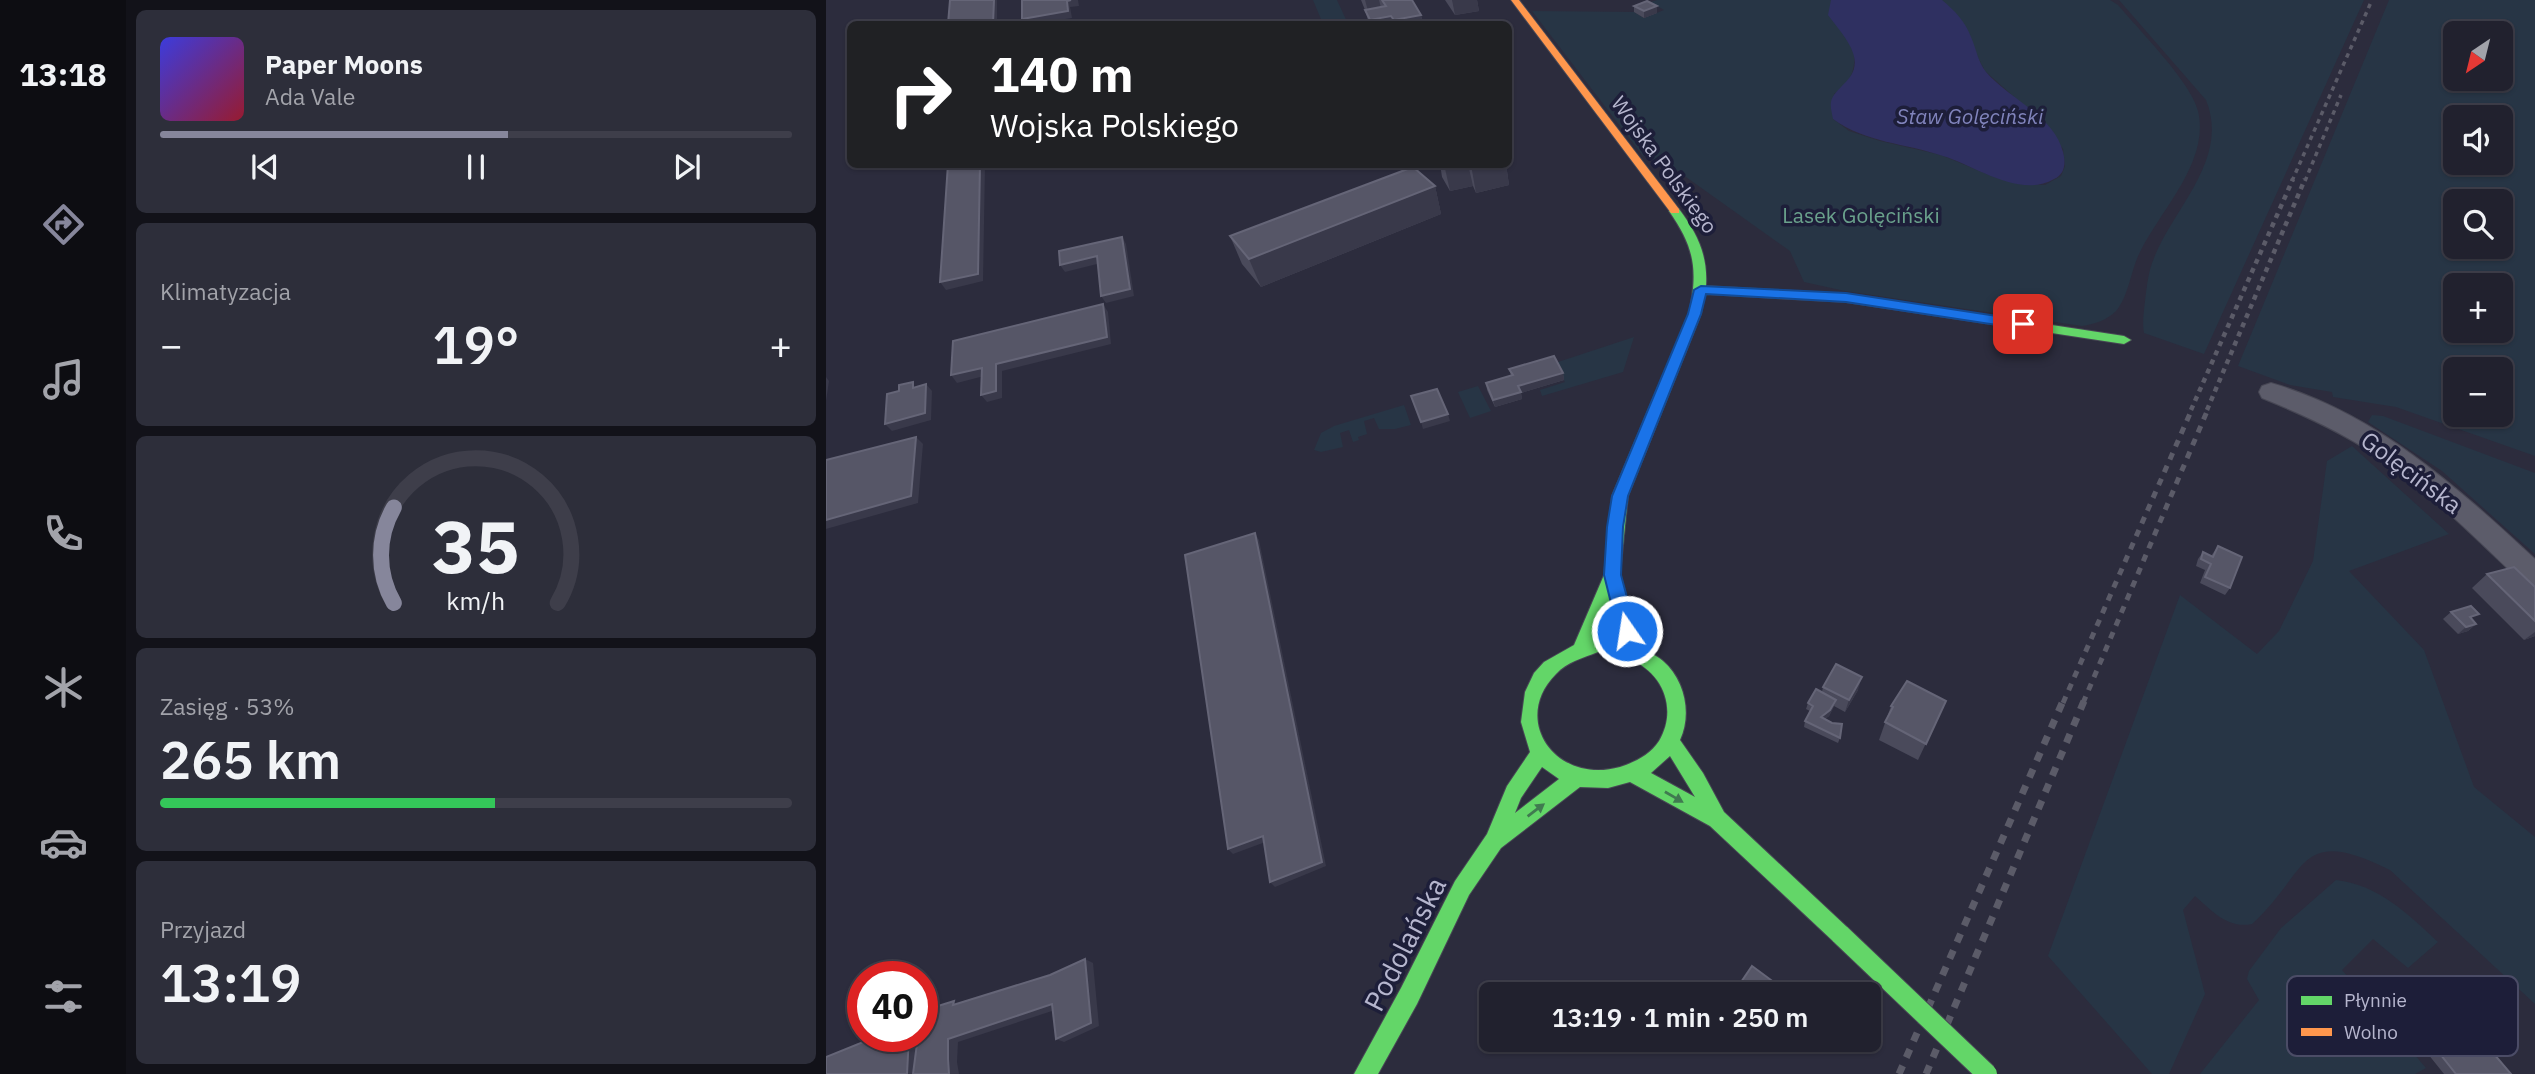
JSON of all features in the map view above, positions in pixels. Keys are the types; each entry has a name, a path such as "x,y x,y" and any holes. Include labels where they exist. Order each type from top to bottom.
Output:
{"street":[{"name":"Wojska Polskiego","path":"1516,0 1698,243 1703,257 1701,290"},
{"path":"1630,648 1624,614 1612,575 1620,496 1695,314 1701,290 1846,298 2124,340"},
{"name":"Golęcińska","path":"2272,392 2330,417 2391,452 2449,498 2535,577"},
{"path":"1582,648 1612,575"},
{"path":"1598,645 1630,648 1648,656 1663,669 1673,685 1678,704 1677,723 1670,741 1654,760 1633,773 1596,781 1576,778 1556,768 1540,754 1531,737 1527,719 1529,700 1537,683 1549,668 1564,656 1582,648 1598,645"},
{"path":"1670,741 1696,779 1717,819"},
{"name":"Podolańska","path":"1364,1074 1409,996 1462,888 1494,841 1514,792 1540,754"},
{"path":"1633,773 1717,819 1987,1074"},
{"name":"Podolańska","path":"1494,841 1576,778"}],"green space":[{"path":"1313,0 1337,0 1347,21 1322,21"},
{"name":"Lasek Golęciński","path":"1848,0 1854,65 1849,79 1834,94 1833,119 1849,131 1941,155 1994,177 2019,184 2045,185 2061,176 2065,166 2063,149 2047,126 1985,71 1975,52 1929,0 2110,0 2118,5 2163,56 2193,99 2198,111 2200,130 2197,148 2181,184 2140,252 2120,305 2112,314 2096,323 2082,326 1845,291 1804,282 1790,251 1672,167 1643,156 1532,11 1634,12 1644,18 1664,10 1651,2"},
{"path":"2119,0 2364,0 2204,354 2144,333 2143,321 2152,263 2197,182 2211,142 2211,122 2206,100"},
{"path":"2389,0 2535,0 2535,456 2453,427 2513,427 2513,357 2443,357 2443,424 2396,407 2333,397 2332,392 2290,385 2238,366"},
{"path":"1634,337 1623,372 1542,396 1540,390 1565,382 1555,363"},
{"path":"1478,386 1491,411 1470,418 1458,392"},
{"path":"1404,405 1411,425 1379,429 1374,418 1364,421 1367,434 1358,437 1359,440 1353,442 1349,430 1340,433 1343,447 1321,452 1314,450 1321,433 1334,426"},
{"path":"2372,415 2383,416 2535,473 2535,554 2442,471 2368,422"},
{"path":"2352,446 2449,534 2349,571 2424,650 2474,787 2535,837 2535,1004 2518,988 2518,976 2505,976 2390,870 2337,851 2320,853 2307,860 2252,924 2235,924 2228,921 2195,896 2183,910 2205,994 2169,1074 2152,1074 2048,956 2180,595 2257,654 2279,631 2313,561 2327,461"},
{"path":"2336,880 2379,894 2404,911 2438,942 2408,968 2373,939 2342,970 2347,976 2287,976 2287,1056 2416,1056 2426,1068 2415,1074 2200,1074 2259,1000 2247,979 2249,971 2281,928"}],"water":[{"name":"Staw Golęciński","path":"1831,0 1942,0 1966,26 1986,72 2040,118 2058,139 2064,160 2064,168 2060,174 2041,184 2013,183 1943,156 1859,133 1833,119 1833,96 1851,76 1855,62 1849,43 1828,15"}],"building":[{"path":"950,0 994,0 993,21 948,21"},
{"path":"1022,0 1071,0 1067,1 1068,11 1022,19"},
{"path":"1382,0 1412,0 1421,15 1394,20 1391,16 1370,20 1365,10 1386,6"},
{"path":"1647,1 1657,6 1644,11 1634,6"},
{"path":"948,168 980,168 978,274 940,282"},
{"path":"1410,168 1414,168 1435,186 1249,259 1230,236"},
{"path":"1122,237 1130,289 1101,296 1097,256 1060,265 1059,251"},
{"path":"1103,304 1107,337 996,364 996,391 981,395 982,368 951,375 953,341"},
{"path":"1554,356 1563,373 1518,386 1521,392 1493,400 1486,383 1513,375 1509,369"},
{"path":"913,382 913,388 926,384 925,413 885,424 887,394 899,391 899,385"},
{"path":"1437,389 1448,414 1421,422 1411,396"},
{"path":"916,437 911,496 826,520 826,460"},
{"path":"1255,533 1322,862 1270,882 1263,836 1228,849 1185,555"},
{"path":"2218,546 2242,557 2230,588 2205,577 2211,564 2201,559 2203,552 2213,557"},
{"path":"2514,567 2535,587 2535,621 2487,574"},
{"path":"2471,606 2479,614 2470,617 2476,624 2466,627 2451,612"},
{"path":"1836,664 1862,677 1849,700 1823,687"},
{"path":"1907,681 1946,701 1926,744 1885,722 1893,707 1891,706"},
{"path":"1816,689 1836,700 1830,710 1821,717 1832,723 1842,724 1840,738 1805,721 1813,706 1808,703"},
{"path":"1085,959 1091,1023 1056,1039 1052,1004 948,1039 949,1074 913,1074 916,1052 938,1052 938,1006 954,1001 953,1005 1050,975"},
{"path":"1752,966 1774,982 1741,982"},
{"path":"847,1049 847,1052 908,1052 907,1074 826,1074 826,1057"},
{"path":"2442,1056 2496,1056 2511,1074 2456,1074"}],"railway":[{"path":"2292,181 2372,0"},
{"path":"2305,181 2341,95"},
{"path":"2191,410 2293,179"},
{"path":"2207,410 2305,179"},
{"path":"2063,703 2192,409"},
{"path":"2083,703 2208,409"},
{"path":"1899,1074 2063,701"},
{"path":"1926,1074 2084,701"}],"traffic: fast":[{"path":"1630,648 1624,614 1612,575 1620,496 1695,314 1700,284 1696,248 1675,211"},
{"path":"1701,290 1846,298 2124,340"},
{"path":"1582,648 1612,575"},
{"path":"1598,645 1632,651 1657,666 1672,686 1678,709 1674,733 1661,754 1639,770 1608,779 1584,778 1570,774 1549,762 1532,736 1530,722 1534,692 1550,667 1567,656 1598,645"},
{"path":"1670,741 1696,779 1717,819"},
{"path":"1365,1074 1409,996 1462,888 1494,841 1514,792 1540,754"},
{"path":"1633,773 1717,819 1841,935"},
{"path":"1494,841 1576,778"},
{"path":"1841,935 1987,1074"}],"traffic: slow":[{"path":"1515,0 1675,211"}],"route":[{"path":"1627,631 1612,575 1620,496 1632,461 1695,314 1701,290 1846,298 2023,324"}]}
